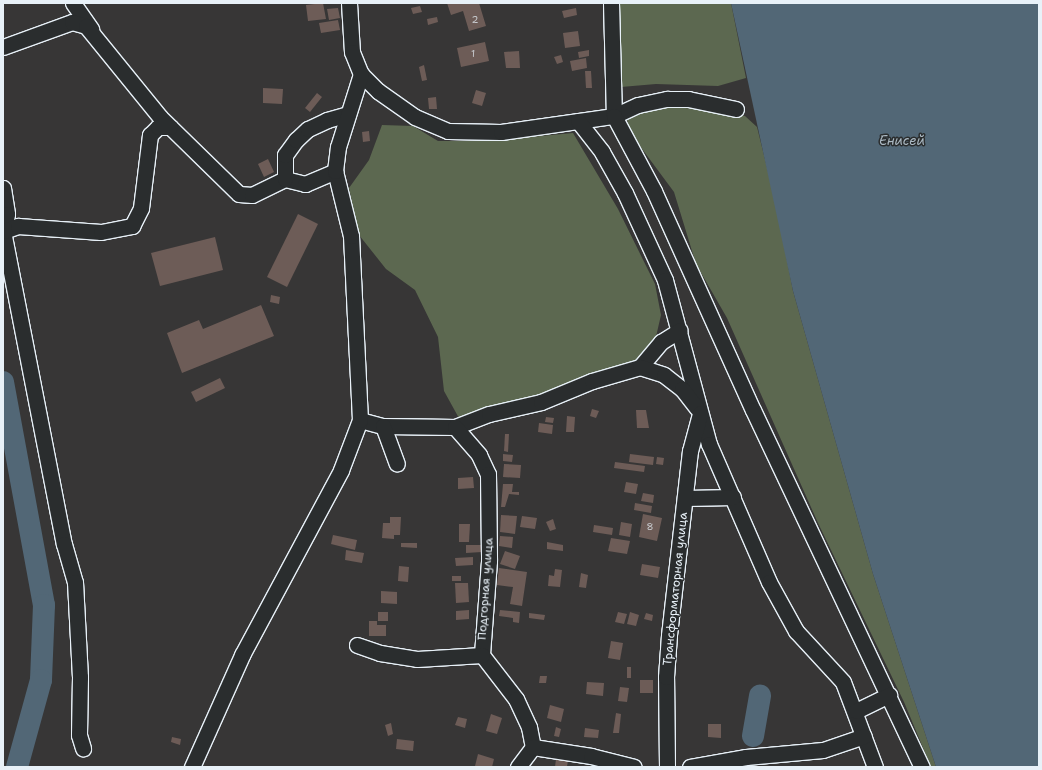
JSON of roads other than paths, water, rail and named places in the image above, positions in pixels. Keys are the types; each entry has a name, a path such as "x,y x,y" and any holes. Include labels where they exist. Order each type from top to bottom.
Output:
{"street":[{"path":"73,3 91,30 170,127 239,194 252,195 285,179 305,184 335,171"},
{"path":"349,3 352,52 361,74 378,91 415,116 448,131 501,132 614,116 638,105 667,99 688,99 736,109"},
{"path":"611,3 614,116 654,191 756,418 922,767"},
{"path":"3,47 72,22 80,23 91,30"},
{"path":"192,767 242,655 341,470 360,420 351,236 335,171 338,146 361,74"},
{"path":"285,179 285,155 296,140 308,129 327,120 348,114"},
{"path":"578,121 602,152 625,193 665,280 680,330 700,412 722,477 733,496 769,582 796,631 843,682 856,711 875,767"},
{"path":"3,231 18,226 101,232 132,226 141,208 150,135 158,127 170,127"},
{"path":"3,188 7,214 3,231 64,544 75,582 80,677 79,735 83,748"},
{"path":"360,420 384,426 455,426 489,414 541,402 592,381 640,367 661,342 680,330"},
{"path":"640,367 664,375 682,389 700,412"},
{"name":"Трансформаторная улица","path":"667,767 668,642 690,450 700,412"},
{"path":"384,426 397,464"},
{"name":"Подгорная улица","path":"455,426 479,455 488,474 489,561 482,655 516,698 530,726 533,748"},
{"path":"685,498 733,496"},
{"path":"357,645 380,653 417,659 482,655"},
{"path":"856,711 889,695"},
{"path":"690,767 746,757 823,750 864,736"},
{"path":"518,767 533,748 590,756 634,767"}],"water":[{"name":"Енисей","path":"731,3 1039,3 1039,767 936,767 873,574 793,291"}],"waterway":[{"path":"3,382 44,605 41,680 17,767"},
{"path":"753,736 760,696"}]}
